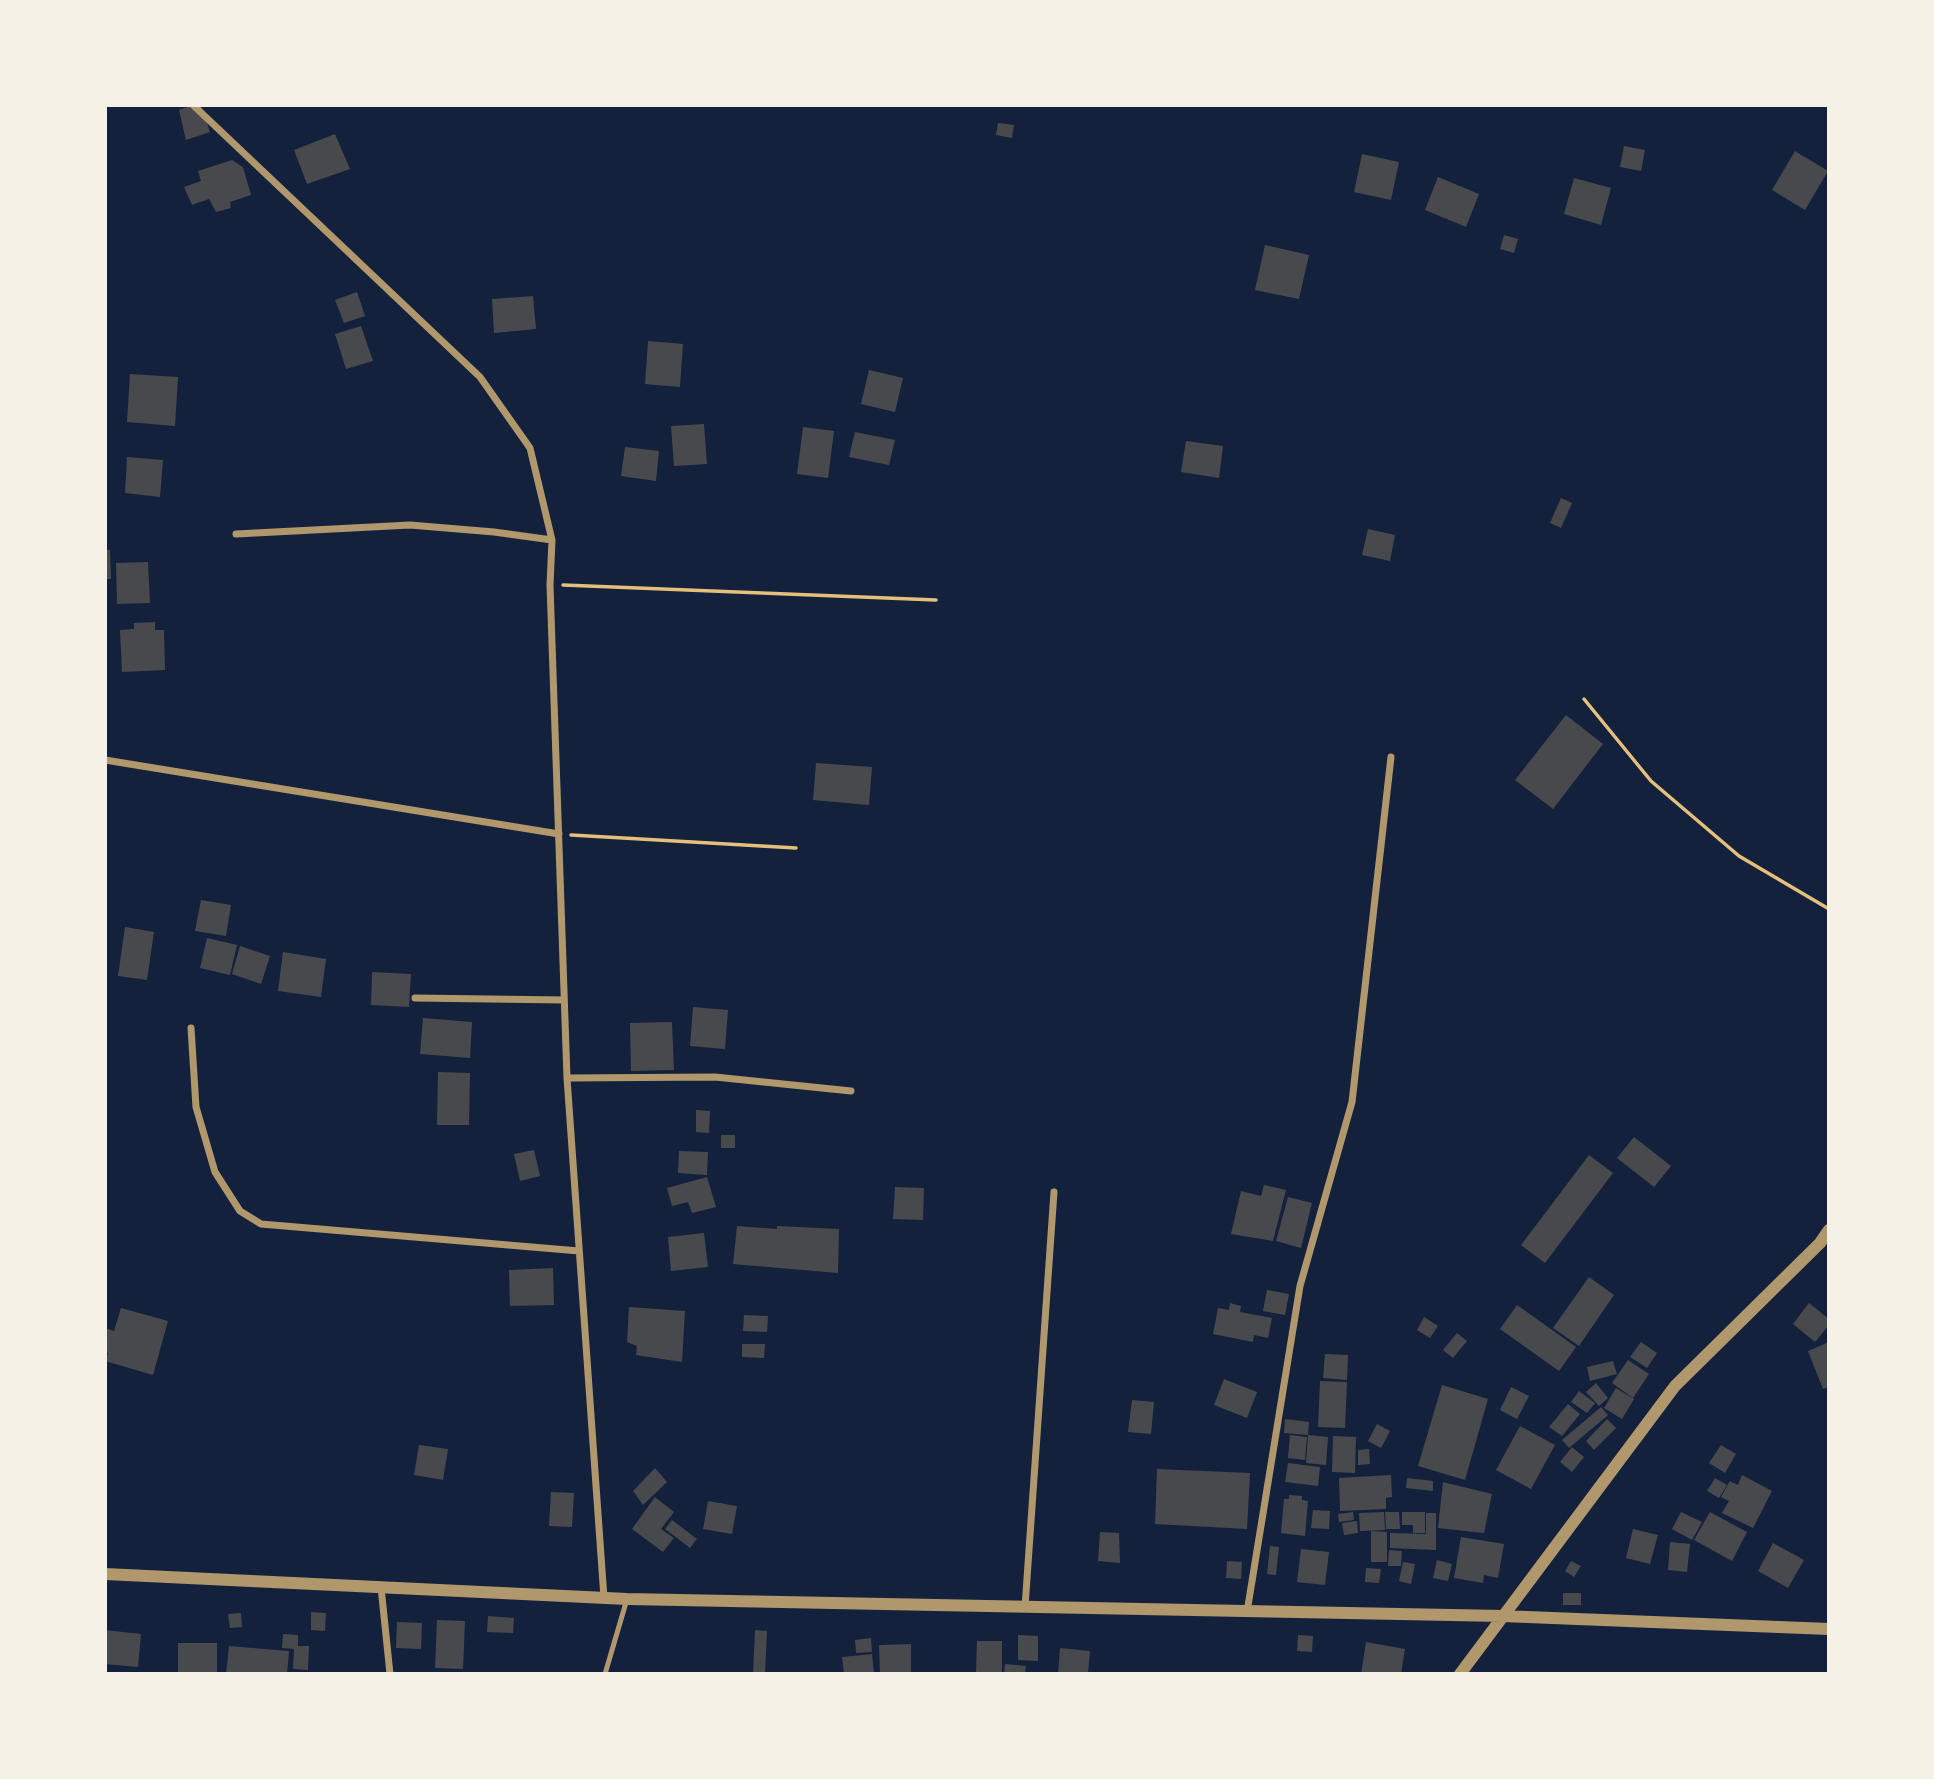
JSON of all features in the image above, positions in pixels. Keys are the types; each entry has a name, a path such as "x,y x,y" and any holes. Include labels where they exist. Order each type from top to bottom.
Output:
{"street":[{"path":"193,105 480,377 530,448 552,540 550,585 567,1078 604,1598"},
{"path":"236,534 410,525 552,540"},
{"path":"1248,1612 1300,1286 1352,1102 1391,757"},
{"path":"105,760 559,834"},
{"path":"415,998 564,1000"},
{"path":"191,1028 196,1107 215,1172 240,1211 261,1224 579,1251"},
{"path":"567,1078 715,1077 851,1091"},
{"path":"1025,1608 1054,1192"},
{"path":"1460,1674 1675,1386 1820,1243 1829,1230"},
{"path":"105,1574 627,1599 1502,1616 1829,1629"},
{"path":"381,1587 390,1674"}],"lane":[{"path":"605,1674 627,1599"}],"path":[{"path":"550,585 936,600"},
{"path":"1584,699 1651,781 1739,856 1829,909"},
{"path":"559,834 796,848"}],"building":[{"path":"201,105 210,132 186,140 179,110"},
{"path":"998,123 1014,125 1012,138 996,135"},
{"path":"335,134 350,169 307,184 294,150"},
{"path":"1624,146 1645,150 1641,171 1620,167"},
{"path":"1795,151 1828,171 1805,210 1772,190"},
{"path":"1362,154 1399,162 1391,200 1354,192"},
{"path":"232,160 243,167 251,195 230,202 231,208 216,212 209,199 192,205 184,187 201,181 198,171"},
{"path":"1438,177 1479,194 1466,227 1425,210"},
{"path":"1574,178 1611,188 1601,225 1564,214"},
{"path":"1504,235 1518,239 1514,253 1500,249"},
{"path":"1265,245 1309,255 1299,299 1255,290"},
{"path":"357,292 365,316 344,323 335,300"},
{"path":"533,296 536,329 494,333 492,299"},
{"path":"361,326 373,361 346,369 335,334"},
{"path":"648,341 683,344 680,387 645,384"},
{"path":"869,370 903,378 895,412 861,404"},
{"path":"130,374 178,377 175,426 127,422"},
{"path":"704,424 707,464 674,466 671,426"},
{"path":"803,427 834,431 828,478 797,474"},
{"path":"855,432 895,440 889,465 849,457"},
{"path":"1186,441 1223,446 1219,478 1181,472"},
{"path":"625,447 659,451 656,481 621,476"},
{"path":"127,457 163,460 160,497 125,493"},
{"path":"1561,498 1572,503 1561,528 1550,523"},
{"path":"1368,529 1395,535 1390,561 1362,555"},
{"path":"105,550 110,550 111,579 105,579"},
{"path":"148,562 150,603 117,604 116,563"},
{"path":"155,622 155,630 164,630 165,670 122,672 120,630 134,629 134,623"},
{"path":"1566,715 1603,744 1553,809 1515,780"},
{"path":"816,763 872,767 869,805 813,800"},
{"path":"201,900 231,905 226,936 195,931"},
{"path":"125,927 154,932 147,980 118,976"},
{"path":"207,938 237,945 230,975 200,968"},
{"path":"240,946 270,956 261,984 232,974"},
{"path":"283,952 326,959 321,997 278,991"},
{"path":"372,972 411,974 409,1007 371,1005"},
{"path":"693,1007 728,1010 725,1049 690,1046"},
{"path":"423,1018 472,1022 470,1058 420,1054"},
{"path":"672,1022 674,1070 631,1071 630,1023"},
{"path":"438,1072 470,1073 469,1125 437,1125"},
{"path":"696,1110 710,1111 709,1133 696,1132"},
{"path":"721,1135 735,1135 735,1148 721,1148"},
{"path":"1634,1137 1671,1166 1654,1187 1617,1158"},
{"path":"534,1150 540,1176 520,1181 514,1154"},
{"path":"679,1151 708,1152 707,1175 678,1173"},
{"path":"1589,1155 1613,1173 1545,1263 1521,1245"},
{"path":"707,1177 716,1207 692,1213 688,1202 672,1206 667,1188"},
{"path":"1264,1185 1286,1190 1273,1241 1231,1234 1241,1191 1261,1196"},
{"path":"895,1187 924,1188 923,1220 893,1219"},
{"path":"1288,1197 1312,1203 1301,1248 1276,1241"},
{"path":"737,1226 839,1229 838,1273 733,1264"},
{"path":"704,1233 708,1267 671,1271 668,1237"},
{"path":"553,1268 554,1305 510,1306 509,1270"},
{"path":"1589,1277 1614,1295 1579,1346 1553,1328"},
{"path":"1267,1290 1289,1294 1285,1315 1263,1311"},
{"path":"1230,1303 1241,1306 1240,1312 1272,1318 1268,1338 1254,1335 1253,1342 1213,1334 1218,1308 1229,1310"},
{"path":"1809,1303 1829,1319 1829,1325 1815,1342 1793,1324"},
{"path":"1517,1305 1576,1347 1559,1371 1500,1329"},
{"path":"629,1307 685,1311 682,1362 636,1355 637,1346 627,1342"},
{"path":"121,1308 168,1321 153,1375 105,1361 108,1353 105,1352 105,1328 114,1331"},
{"path":"744,1315 768,1316 767,1332 743,1331"},
{"path":"1424,1317 1438,1326 1430,1338 1417,1330"},
{"path":"1457,1333 1467,1341 1453,1358 1443,1350"},
{"path":"1641,1342 1657,1353 1647,1368 1630,1357"},
{"path":"1829,1342 1829,1387 1823,1389 1808,1351"},
{"path":"742,1344 765,1344 764,1358 742,1357"},
{"path":"1325,1354 1348,1355 1347,1380 1323,1378"},
{"path":"1628,1360 1649,1374 1633,1398 1612,1383"},
{"path":"1613,1361 1617,1374 1590,1381 1587,1367"},
{"path":"1224,1379 1257,1392 1247,1418 1214,1405"},
{"path":"1320,1381 1347,1382 1345,1428 1318,1427"},
{"path":"1596,1383 1608,1398 1599,1406 1586,1392"},
{"path":"1442,1385 1488,1399 1465,1480 1418,1466"},
{"path":"1511,1387 1529,1396 1517,1419 1500,1410"},
{"path":"1616,1388 1634,1399 1622,1419 1604,1408"},
{"path":"1579,1391 1595,1403 1587,1413 1571,1402"},
{"path":"1132,1400 1154,1402 1151,1434 1128,1432"},
{"path":"1568,1404 1580,1414 1562,1436 1549,1427"},
{"path":"1601,1407 1608,1415 1569,1448 1562,1440"},
{"path":"1285,1419 1309,1422 1308,1435 1284,1433"},
{"path":"1607,1419 1616,1428 1594,1450 1586,1441"},
{"path":"1377,1424 1390,1431 1381,1448 1368,1441"},
{"path":"1520,1426 1555,1445 1531,1489 1496,1470"},
{"path":"1290,1435 1307,1437 1305,1460 1288,1458"},
{"path":"1308,1435 1328,1437 1326,1465 1306,1463"},
{"path":"1333,1436 1356,1437 1355,1473 1332,1472"},
{"path":"419,1445 448,1449 443,1480 414,1475"},
{"path":"1721,1445 1736,1454 1725,1473 1709,1463"},
{"path":"1572,1447 1584,1457 1572,1472 1560,1462"},
{"path":"1369,1449 1370,1464 1358,1465 1358,1450"},
{"path":"1288,1463 1320,1467 1318,1486 1285,1482"},
{"path":"655,1468 667,1482 643,1505 633,1491"},
{"path":"1157,1469 1250,1473 1247,1529 1155,1524"},
{"path":"1391,1475 1392,1497 1386,1498 1386,1509 1340,1511 1339,1478"},
{"path":"1742,1475 1772,1491 1753,1528 1722,1513 1729,1501 1721,1497 1730,1481 1738,1485"},
{"path":"1407,1478 1433,1481 1433,1491 1406,1488"},
{"path":"1715,1478 1727,1485 1719,1498 1707,1491"},
{"path":"1443,1482 1492,1494 1484,1533 1438,1528"},
{"path":"551,1492 574,1493 572,1527 549,1526"},
{"path":"1289,1495 1302,1496 1302,1500 1308,1501 1305,1536 1281,1533 1284,1499 1289,1499"},
{"path":"655,1497 674,1512 661,1529 674,1538 663,1552 632,1529"},
{"path":"708,1501 737,1506 732,1534 703,1529"},
{"path":"1313,1510 1330,1511 1329,1529 1311,1528"},
{"path":"1353,1512 1354,1520 1339,1522 1338,1514"},
{"path":"1384,1512 1385,1530 1360,1531 1359,1513"},
{"path":"1385,1512 1399,1512 1400,1529 1386,1529"},
{"path":"1402,1512 1425,1512 1425,1533 1413,1533 1413,1525 1402,1525"},
{"path":"1681,1512 1702,1522 1692,1540 1672,1529"},
{"path":"1710,1512 1747,1532 1732,1561 1694,1540"},
{"path":"1426,1513 1436,1513 1436,1550 1390,1548 1390,1533 1426,1534"},
{"path":"672,1520 697,1539 690,1548 665,1529"},
{"path":"1357,1521 1358,1533 1344,1535 1342,1523"},
{"path":"1633,1529 1658,1535 1650,1564 1626,1558"},
{"path":"1371,1531 1387,1532 1387,1562 1371,1562"},
{"path":"1100,1532 1119,1533 1120,1563 1098,1561"},
{"path":"1461,1537 1504,1544 1498,1578 1484,1575 1483,1583 1454,1578"},
{"path":"1670,1542 1690,1544 1687,1572 1668,1570"},
{"path":"1773,1543 1804,1560 1788,1588 1758,1571"},
{"path":"1270,1546 1279,1547 1276,1575 1267,1574"},
{"path":"1301,1549 1329,1552 1325,1585 1297,1582"},
{"path":"1389,1550 1402,1551 1401,1566 1388,1566"},
{"path":"1437,1560 1452,1564 1448,1581 1433,1578"},
{"path":"1227,1561 1242,1562 1241,1579 1226,1578"},
{"path":"1571,1561 1581,1566 1574,1577 1565,1571"},
{"path":"1403,1562 1415,1564 1411,1584 1399,1581"},
{"path":"1366,1568 1381,1569 1379,1583 1365,1582"},
{"path":"1563,1593 1581,1593 1581,1605 1563,1605"},
{"path":"311,1612 326,1613 325,1631 311,1630"},
{"path":"241,1613 242,1627 230,1628 228,1614"},
{"path":"488,1616 514,1618 513,1633 487,1632"},
{"path":"437,1620 465,1621 463,1669 435,1668"},
{"path":"397,1622 422,1623 421,1649 396,1648"},
{"path":"105,1630 141,1634 138,1667 105,1664"},
{"path":"755,1630 767,1631 765,1674 753,1674"},
{"path":"283,1634 298,1635 298,1646 309,1646 308,1670 293,1669 294,1649 282,1648"},
{"path":"1018,1635 1038,1636 1038,1661 1018,1660"},
{"path":"1298,1635 1313,1636 1312,1652 1297,1651"},
{"path":"871,1638 872,1652 856,1653 855,1640"},
{"path":"977,1641 1002,1641 1002,1672 976,1672"},
{"path":"1366,1642 1405,1649 1401,1674 1361,1674"},
{"path":"178,1643 217,1643 217,1674 178,1674"},
{"path":"911,1644 911,1674 880,1674 879,1645"},
{"path":"229,1646 289,1651 287,1674 226,1674"},
{"path":"1060,1648 1090,1651 1088,1674 1058,1674"},
{"path":"872,1654 874,1674 844,1674 842,1657"},
{"path":"1005,1664 1026,1666 1025,1674 1004,1674"}]}
